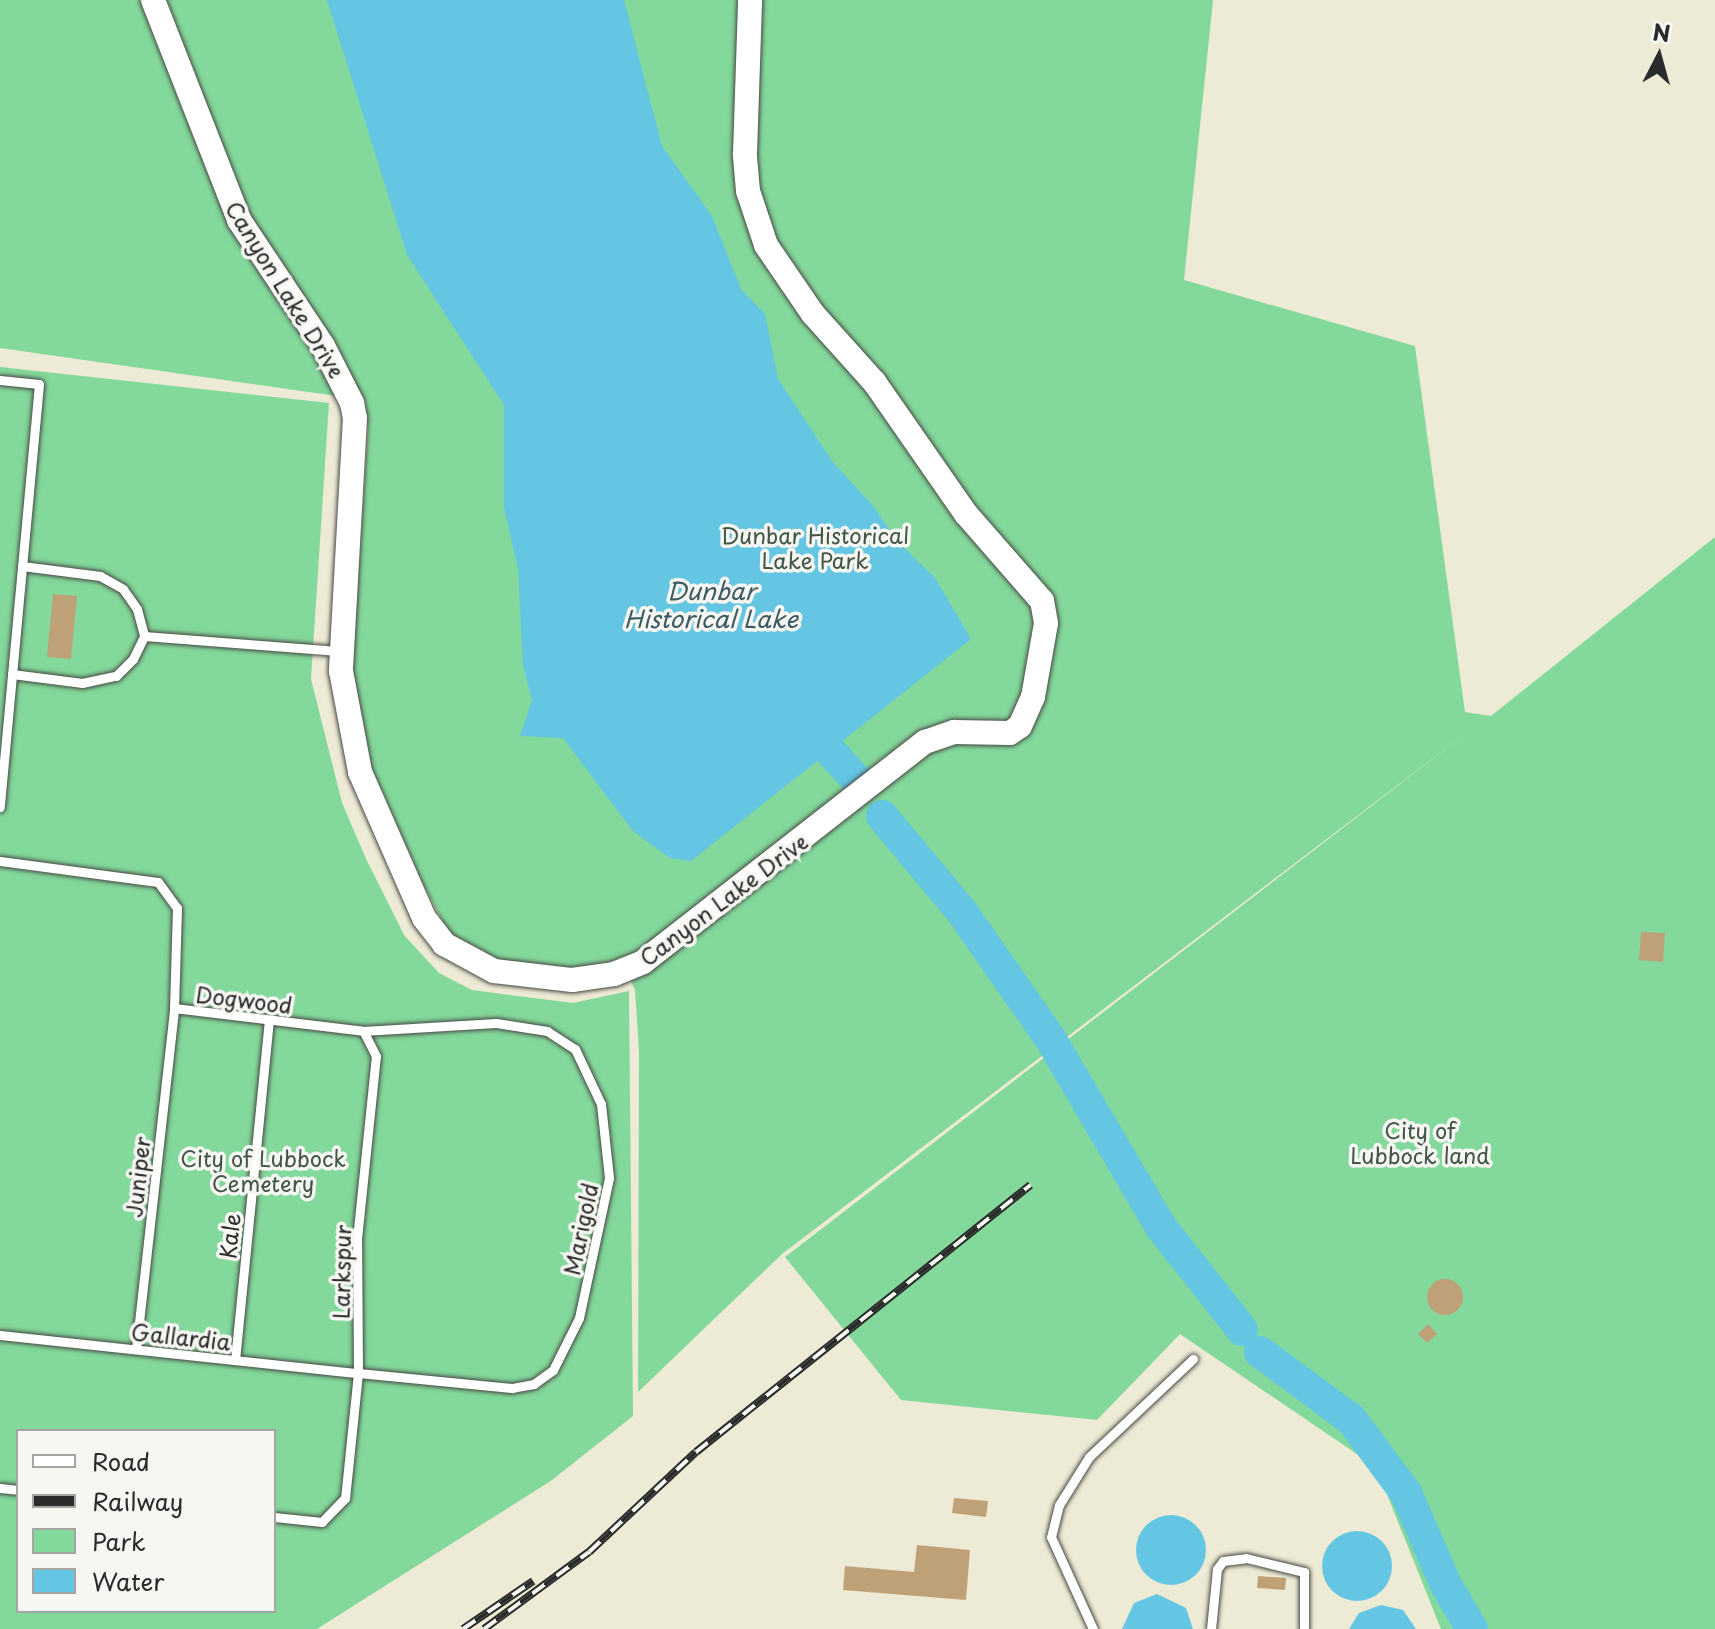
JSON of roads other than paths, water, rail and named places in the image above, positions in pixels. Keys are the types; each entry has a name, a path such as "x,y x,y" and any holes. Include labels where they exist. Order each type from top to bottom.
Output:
{"street":[{"name":"Canyon Lake Drive","path":"153,0 239,220 323,346 352,403 355,418 341,651 344,705 360,772 424,918 444,944 468,960 528,977 572,980 630,969 925,742 954,732 996,736 1020,726 1033,697 1046,623 1042,601 966,514 875,383 813,314 766,245 748,191 745,154 750,0"}],"lane":[{"path":"0,380 39,384 12,674 4,716 0,807"},
{"path":"12,674 82,683 116,676 133,659 144,636 137,609 112,582 73,571 22,566"},
{"path":"144,636 341,651"},
{"name":"Dogwood","path":"0,861 158,882 177,908 174,1008 363,1031"},
{"name":"Juniper","path":"136,1349 174,1008"},
{"name":"Kale","path":"235,1360 269,1021"},
{"name":"Marigold","path":"363,1031 496,1023 547,1031 575,1049 601,1104 609,1178 579,1318 553,1370 534,1384"},
{"name":"Larkspur","path":"358,1373 357,1239 376,1056 363,1031"},
{"name":"Gallardia","path":"0,1335 512,1388 534,1384"},
{"path":"1093,1629 1051,1537 1059,1505 1089,1457 1193,1359"},
{"path":"276,1517 322,1522 345,1498 358,1373"},
{"path":"1211,1629 1217,1569 1223,1561 1246,1558 1304,1572 1304,1629"}],"water":[{"name":"Dunbar Historical Lake","path":"327,0 624,0 662,146 712,216 741,289 765,314 778,379 832,461 875,508 897,541 935,578 971,639 691,861 670,858 633,831 563,738 520,736 532,700 523,665 518,569 504,508 504,405 407,255"},
{"path":"1178,1515 1200,1530 1206,1550 1204,1564 1196,1575 1185,1583 1164,1585 1146,1575 1138,1564 1136,1543 1146,1525 1157,1517"},
{"path":"1364,1531 1386,1546 1392,1566 1390,1580 1382,1591 1371,1599 1350,1601 1332,1591 1324,1580 1322,1559 1332,1541 1343,1533"},
{"path":"1157,1594 1186,1608 1193,1629 1122,1629 1134,1603"},
{"path":"1381,1605 1403,1610 1416,1629 1349,1629 1359,1613"}],"waterway":[{"path":"802,720 854,777"},
{"path":"882,816 962,912 1050,1038 1161,1227 1242,1330"},
{"path":"1260,1352 1351,1419 1406,1493 1446,1585 1472,1629"}],"railway":[{"path":"484,1629 589,1552 696,1452 1031,1185"},
{"path":"463,1629 533,1581"}],"park label":[{"name":"Dunbar Historical Lake Park","path":"815,546"},
{"name":"City of Lubbock land","path":"1420,1142"},
{"name":"City of Lubbock Cemetery","path":"263,1170"}]}
